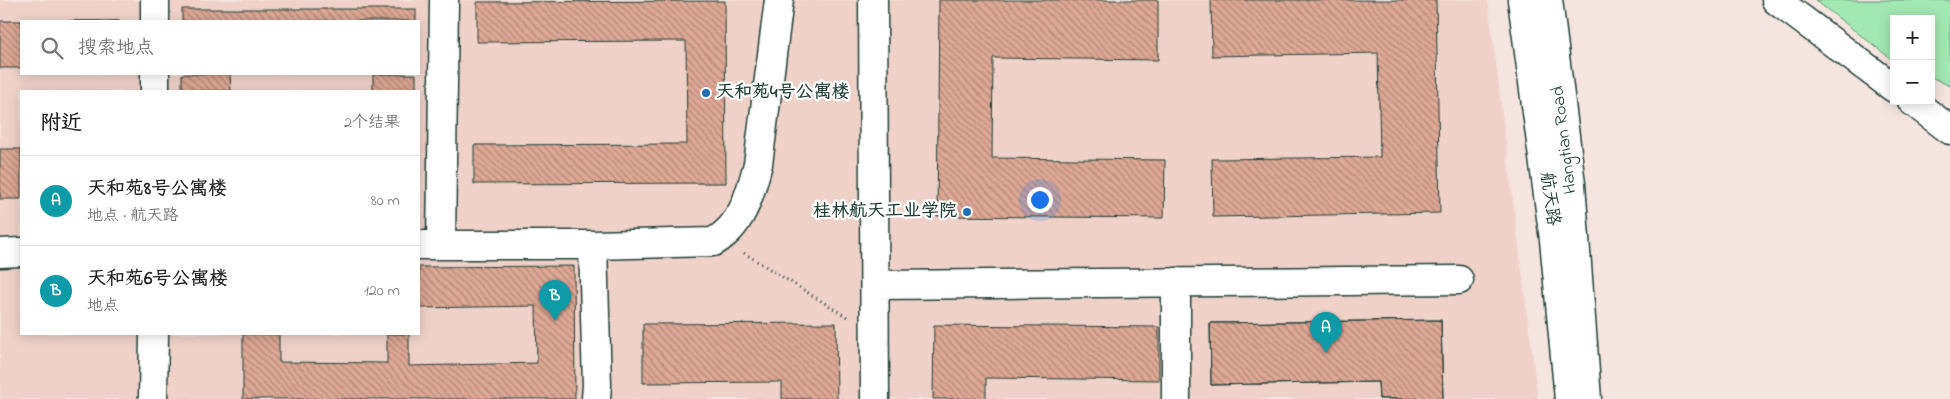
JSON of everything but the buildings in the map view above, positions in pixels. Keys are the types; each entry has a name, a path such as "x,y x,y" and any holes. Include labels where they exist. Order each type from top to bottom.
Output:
{"main road":[{"path":"155,0 155,20"},
{"path":"444,0 430,244 593,245 713,242 720,239 732,228 741,214 752,189 758,164 779,0"},
{"path":"873,0 876,399"},
{"name":"航天路","path":"1522,0 1554,240 1569,399"},
{"name":"Hangtian Road","path":"1548,0 1571,184 1587,399"},
{"path":"1776,0 1890,85"},
{"path":"155,75 155,90"},
{"path":"1917,105 1950,130"},
{"path":"593,245 596,399"},
{"path":"0,252 20,252"},
{"path":"874,285 1459,280"},
{"path":"1176,282 1176,399"},
{"path":"153,399 154,335"}],"path":[{"path":"720,239 875,334"}],"shaded area":[{"name":"桂林航天工业学院","path":"0,0 1488,0 1538,399 0,399"}],"green space":[{"path":"1815,0 1950,0 1950,86 1935,79 1935,15 1890,15 1890,58"}],"place":[{"name":"天和苑4号公寓楼","path":"706,93"},
{"name":"桂林航天工业学院","path":"967,212"},
{"name":"天和苑6号公寓楼","path":"555,321"},
{"name":"天和苑8号公寓楼","path":"1326,353"}]}
